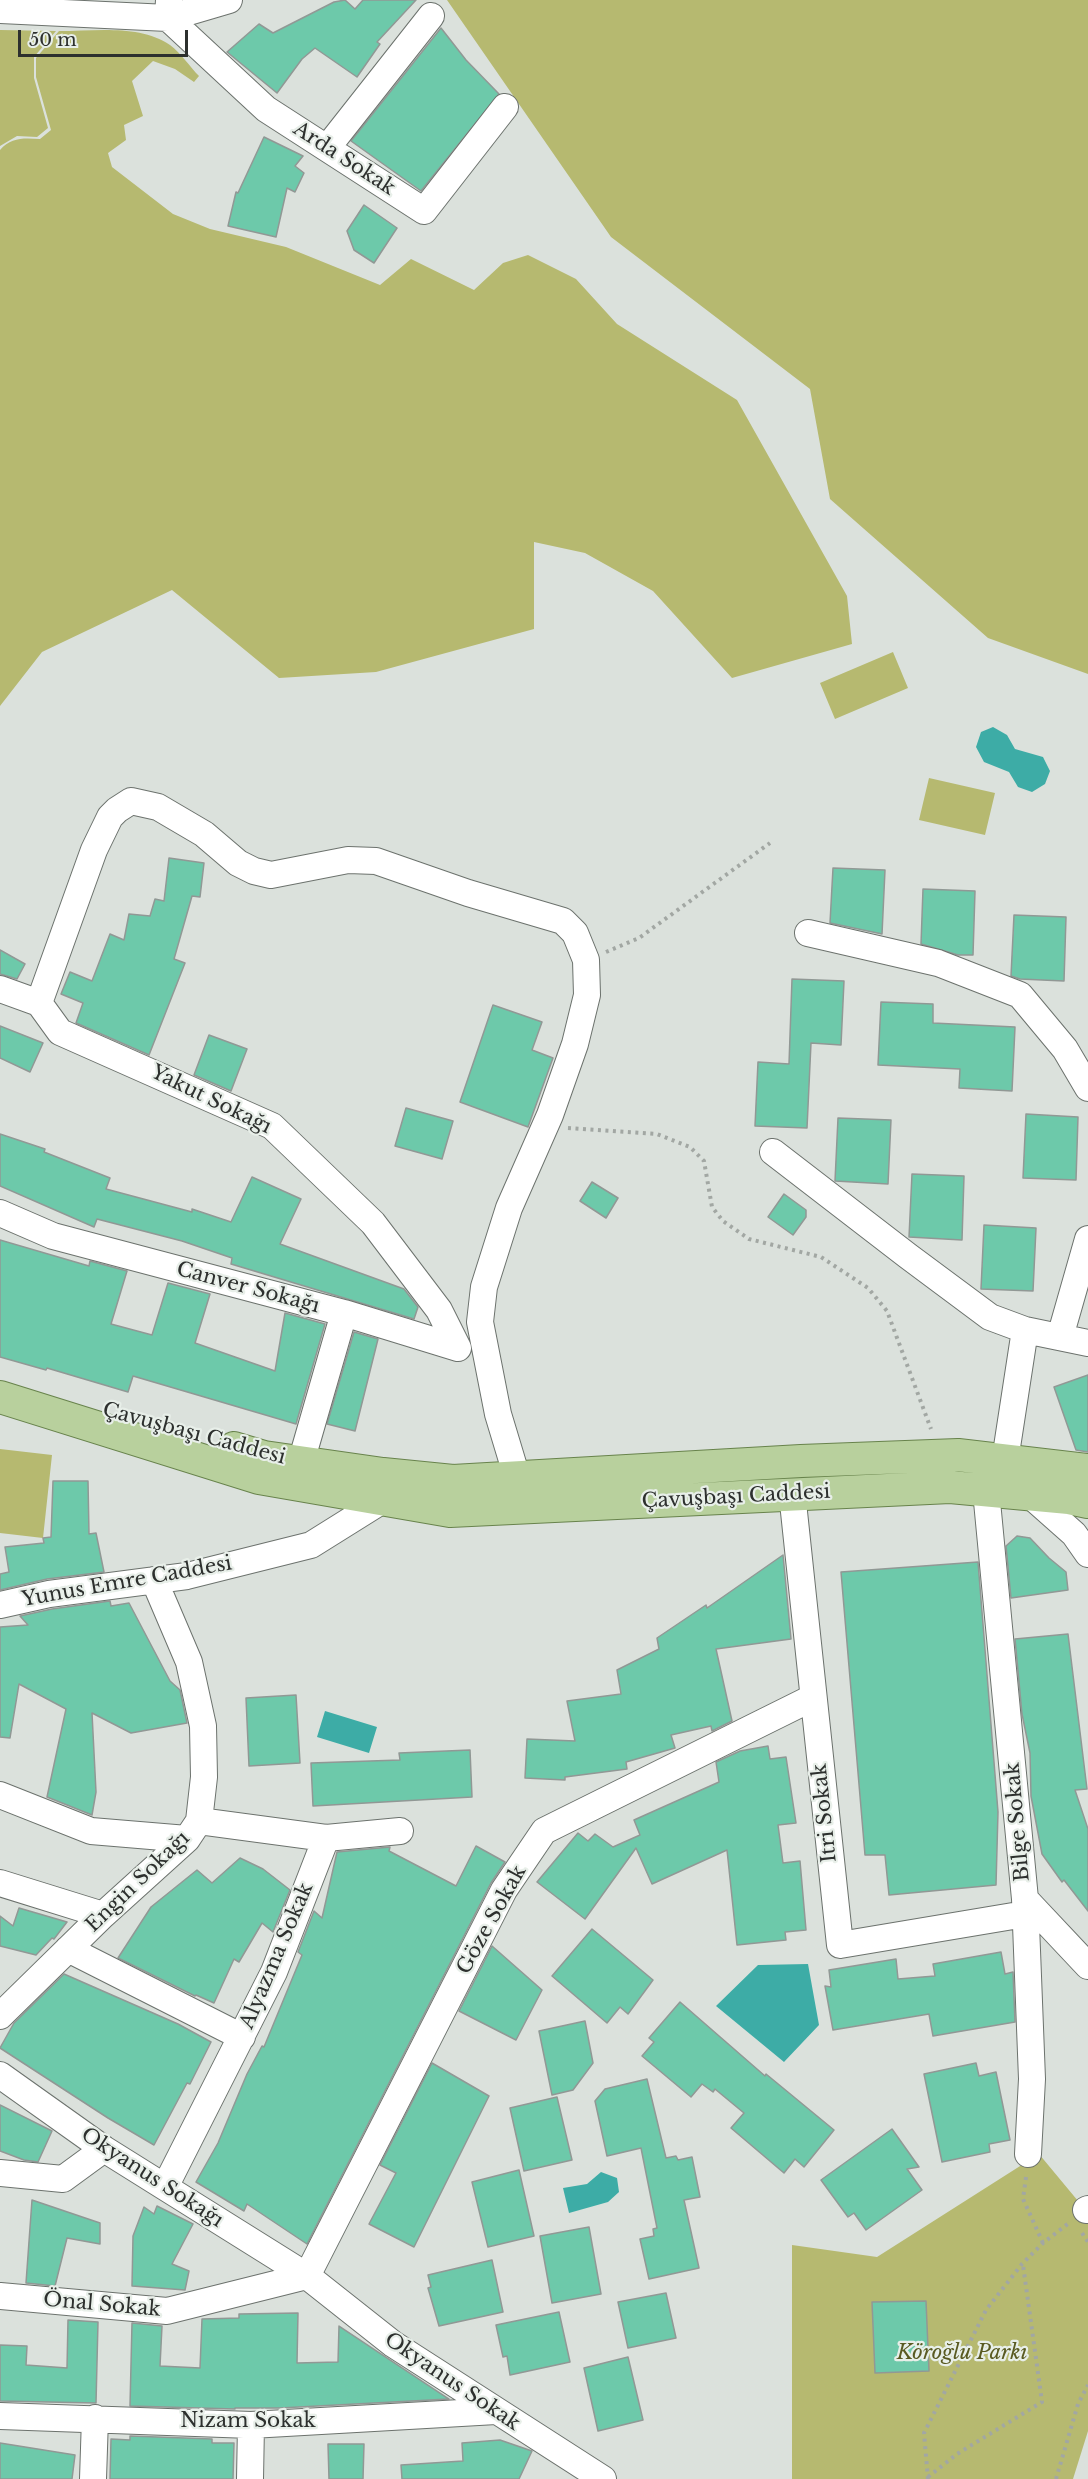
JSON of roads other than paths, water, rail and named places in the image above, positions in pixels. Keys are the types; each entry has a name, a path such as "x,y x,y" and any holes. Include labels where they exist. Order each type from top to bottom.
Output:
{"main road":[{"name":"Çavuşbaşı Caddesi","path":"0,1379 264,1457 301,1462 387,1487 450,1511 950,1487 1088,1502"},
{"name":"Çavuşbaşı Caddesi","path":"0,1397 259,1478 387,1487 517,1477 958,1455 1088,1470"}],"street":[{"path":"0,10 168,9 229,0"},
{"name":"Arda Sokak","path":"168,9 266,109 424,211 505,107"},
{"path":"327,148 431,16"},
{"path":"0,989 39,1003 94,850 110,818 117,810 131,801 158,807 204,834 238,863 254,871 271,875 348,860 376,861 468,893 563,921 575,933 586,960 587,995 575,1044 545,1126 509,1208 484,1287 480,1322 498,1414 517,1477"},
{"path":"808,933 938,963 1020,995 1065,1049 1088,1088"},
{"name":"Yakut Sokağı","path":"39,1003 60,1032 272,1125 373,1223 439,1310 458,1348"},
{"path":"773,1152 990,1317 1025,1330 1088,1343"},
{"name":"Canver Sokağı","path":"0,1213 53,1236 344,1313 458,1348"},
{"path":"1060,1337 1088,1239"},
{"path":"301,1462 344,1313"},
{"path":"1025,1330 1015,1461 1030,1494 1074,1534 1088,1554"},
{"path":"458,1348 492,1384"},
{"name":"Yunus Emre Caddesi","path":"0,1605 49,1594 187,1576 312,1545 387,1487"},
{"name":"Bilge Sokak","path":"986,1491 1025,1907 1032,2079 1028,2154"},
{"name":"Itri Sokak","path":"792,1494 840,1945 1025,1907"},
{"name":"Engin Sokağı","path":"0,2016 193,1830 204,1777 203,1726 189,1662 154,1580"},
{"name":"Göze Sokak","path":"307,2277 504,1890 544,1831 812,1698"},
{"path":"0,1795 91,1831 193,1830 326,1838 400,1832"},
{"name":"Alyazma Sokak","path":"165,2187 274,1972 326,1838"},
{"path":"0,1883 103,1915"},
{"path":"1025,1907 1088,1966"},
{"path":"68,1949 242,2037"},
{"name":"Okyanus Sokağı","path":"0,2075 104,2149 307,2277"},
{"path":"0,2174 63,2179 104,2149"},
{"name":"Önal Sokak","path":"0,2296 167,2311 307,2277"},
{"name":"Okyanus Sokak","path":"307,2277 393,2344 603,2479"},
{"name":"Nizam Sokak","path":"0,2416 251,2425 496,2411"},
{"path":"93,2479 95,2418"},
{"path":"250,2479 251,2425"}],"water":[{"path":"993,727 1007,735 1015,749 1043,757 1050,771 1045,784 1032,792 1018,787 1009,772 984,762 976,747 981,732"},
{"path":"325,1711 377,1727 369,1753 317,1737"},
{"path":"808,1964 819,2025 784,2062 716,2006 758,1965"},
{"path":"601,2172 617,2178 619,2192 608,2202 569,2213 563,2188 587,2184"}],"park label":[{"name":"Köroğlu Parkı","path":"962,2353"}]}
